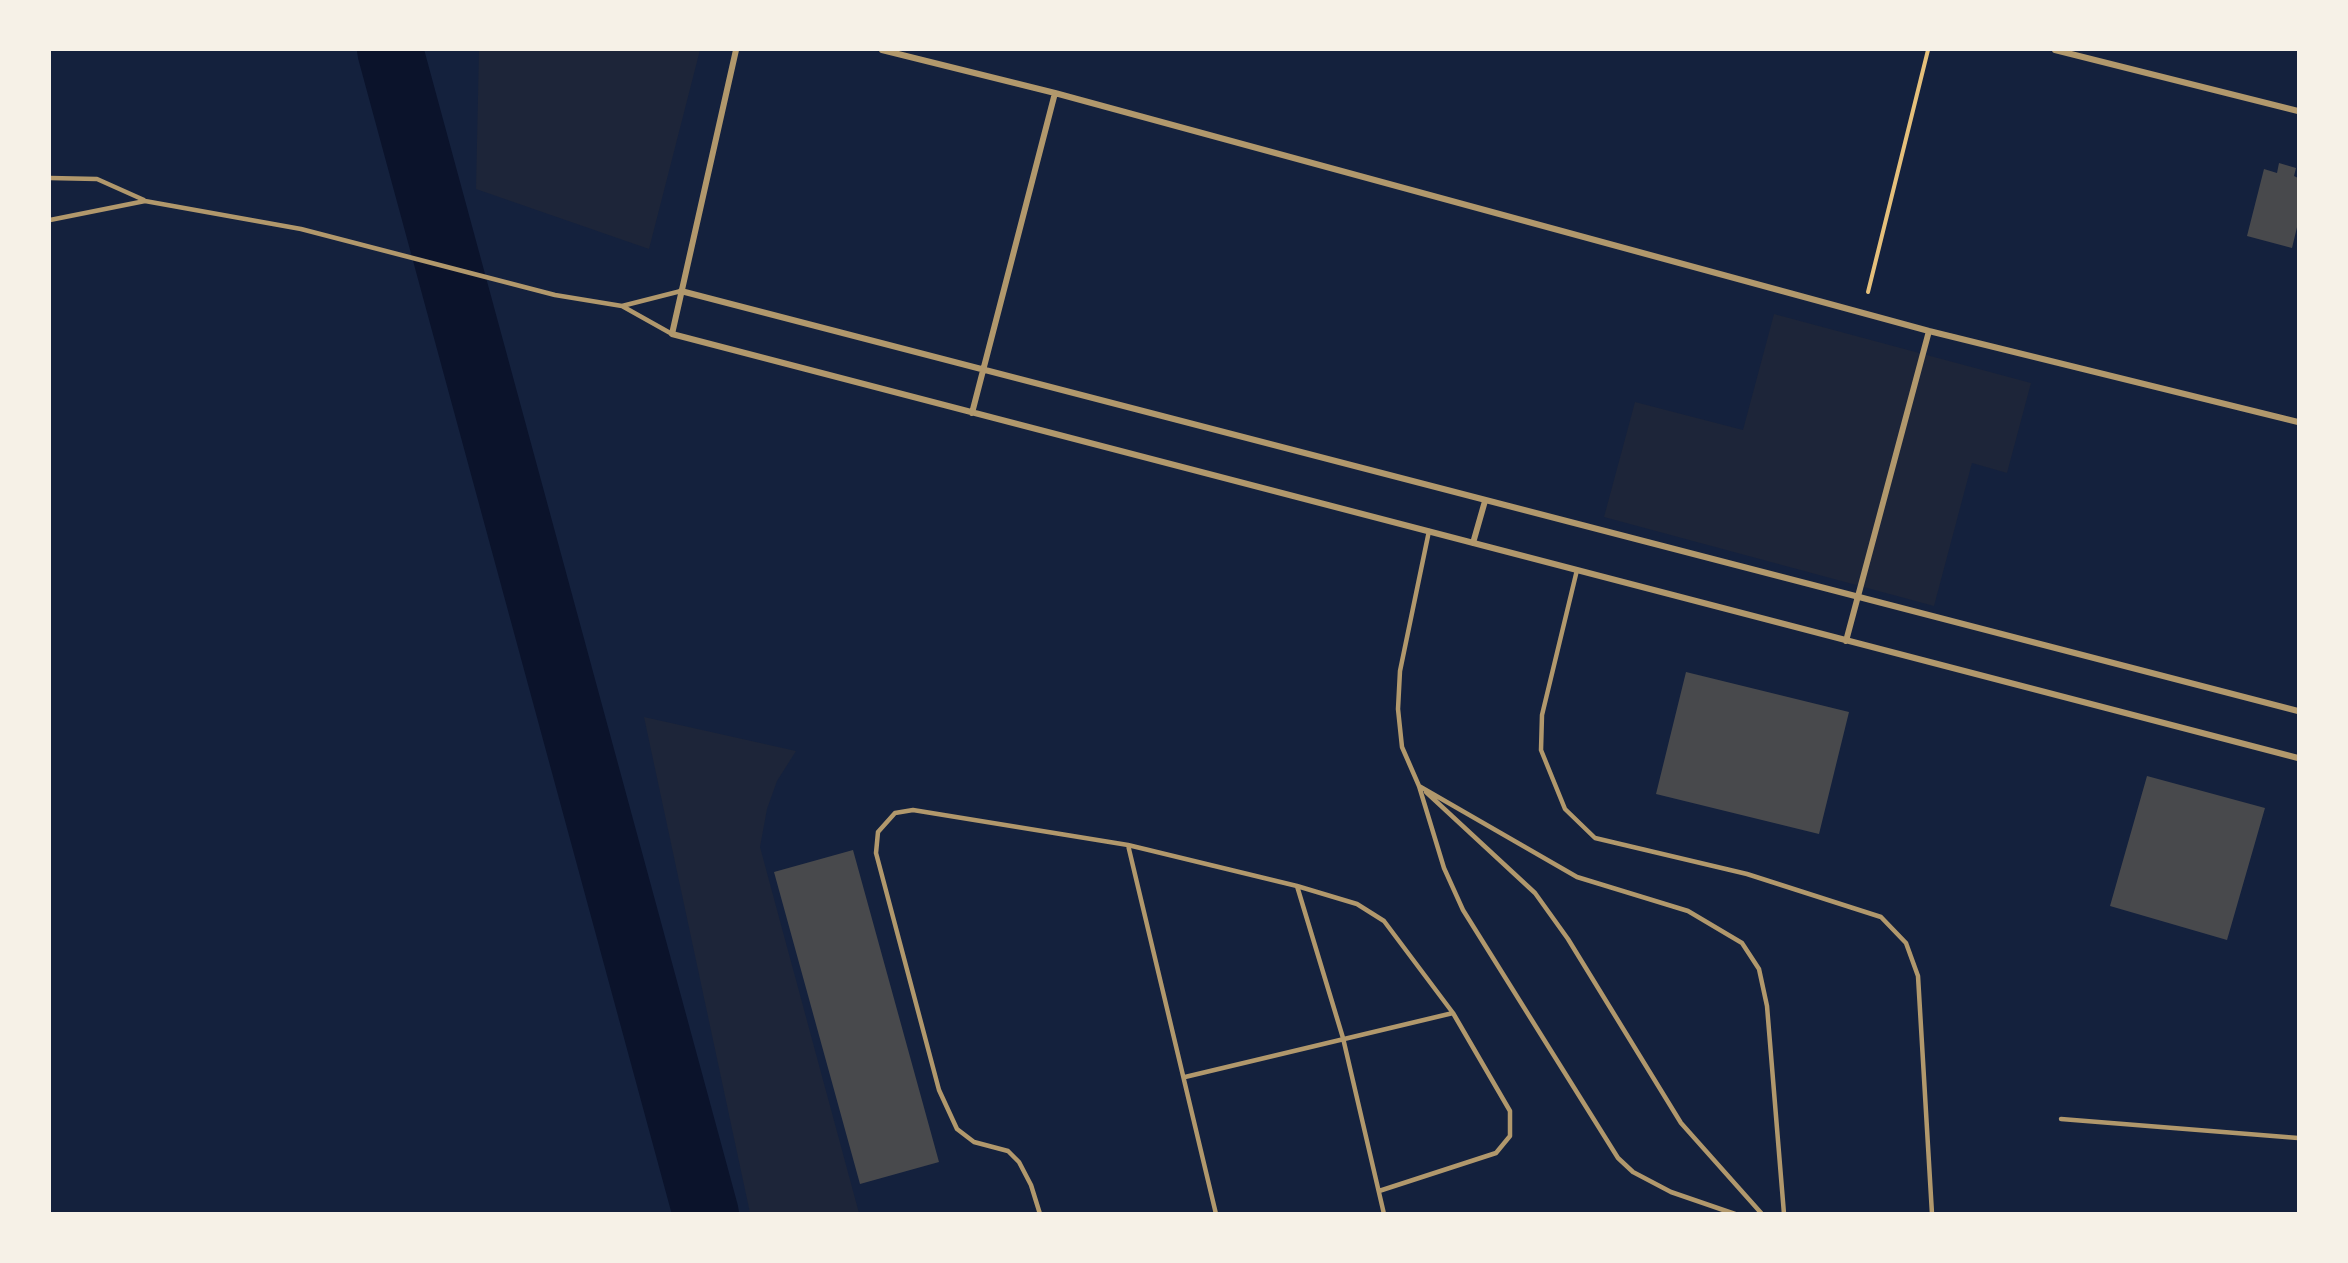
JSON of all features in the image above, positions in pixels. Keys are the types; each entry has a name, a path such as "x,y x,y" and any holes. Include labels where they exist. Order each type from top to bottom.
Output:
{"street":[{"path":"736,50 672,334 2298,758"},
{"path":"882,50 1055,93 1929,331 2298,422"},
{"path":"2055,50 2298,111"},
{"path":"972,412 1055,93"},
{"path":"681,291 2298,711"},
{"path":"1846,640 1929,331"},
{"path":"1473,543 1485,501"}],"lane":[{"path":"50,178 97,179 145,201 301,230 555,295 622,306 672,334"},
{"path":"50,220 145,201"},
{"path":"622,306 681,291"},
{"path":"1429,531 1402,660 1398,709 1402,747 1419,786 1444,868 1463,910 1618,1158 1633,1172 1671,1192 1735,1214"},
{"path":"1577,570 1542,715 1541,750 1565,809 1595,838 1747,874 1881,917 1906,942 1918,976 1932,1214"},
{"path":"1419,786 1535,893 1568,939 1681,1123 1762,1214"},
{"path":"1419,786 1577,877 1688,911 1742,943 1759,969 1767,1006 1784,1214"},
{"path":"1040,1214 1031,1185 1019,1162 1008,1151 974,1142 957,1130 939,1090 876,853 878,832 895,813 913,810 1128,845 1297,886 1357,904 1384,921 1453,1013 1510,1111 1510,1136 1496,1153 1379,1191"},
{"path":"1128,845 1216,1214"},
{"path":"1297,886 1343,1038 1384,1214"},
{"path":"1185,1077 1453,1013"},
{"path":"2061,1119 2298,1138"}],"path":[{"path":"1862,313 1928,50"}],"shaded area":[{"path":"479,50 700,50 649,249 476,189"},
{"path":"1774,314 2031,383 2007,473 1972,463 1934,606 1604,517 1635,402 1743,430"},
{"path":"644,717 796,751 777,781 767,809 760,847 859,1213 750,1213"}],"building":[{"path":"2279,163 2296,168 2294,176 2298,178 2298,223 2292,248 2247,236 2264,169 2277,173"},
{"path":"1686,672 1849,712 1819,834 1656,794"},
{"path":"2147,776 2265,808 2227,940 2110,906"},
{"path":"853,850 939,1162 860,1184 774,872"}],"waterway":[{"path":"390,50 706,1214"}]}
